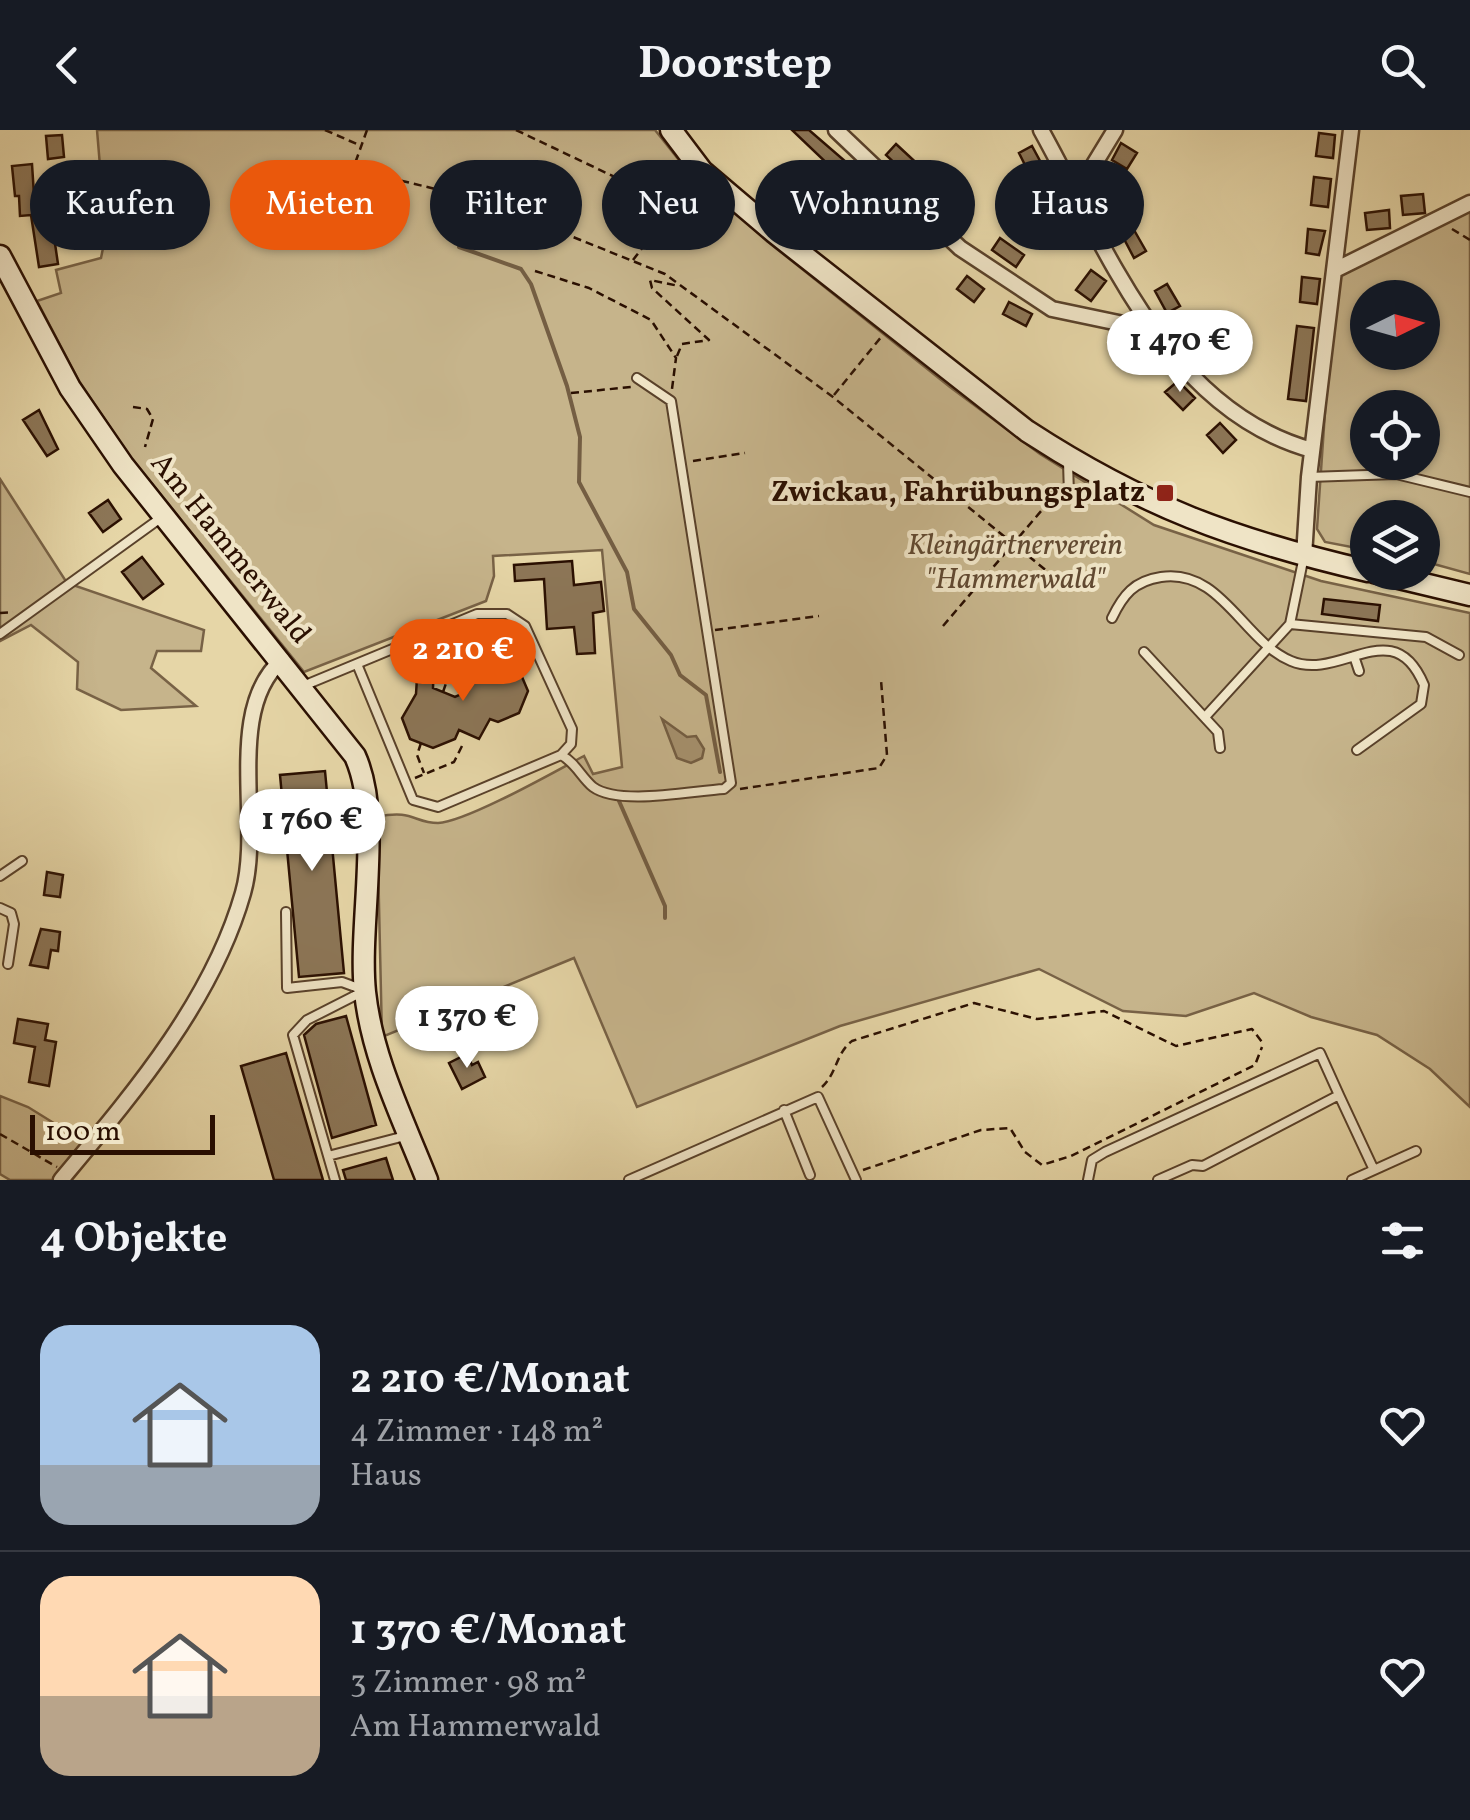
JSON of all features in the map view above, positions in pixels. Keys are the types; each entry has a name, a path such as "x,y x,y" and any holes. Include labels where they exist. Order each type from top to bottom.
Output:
{"main road":[{"path":"672,130 702,171 892,326 1068,458 1162,509 1253,543 1350,567"},
{"name":"Am Hammerwald","path":"0,256 70,388 165,515 303,686 362,771 365,990 379,1060 427,1180"},
{"path":"1440,588 1470,595"}],"street":[{"path":"836,130 960,248 1052,309 1152,330"},
{"path":"1041,130 1057,160"},
{"path":"1097,160 1115,130"},
{"path":"1304,556 1309,477 1351,130"},
{"path":"1335,270 1470,203"},
{"path":"1107,250 1152,330 1217,401 1242,420 1312,450"},
{"path":"64,1176 150,1068 190,1010 216,958 244,891 252,712 262,676 282,660"}],"lane":[{"path":"561,755 574,763 592,786 614,798 724,790 731,782 733,771 671,400 637,378"},
{"path":"1068,458 1069,495"},
{"path":"1309,477 1396,474 1470,492"},
{"path":"0,634 165,515"},
{"path":"1205,718 1290,624 1304,556"},
{"path":"1112,618 1124,594 1144,580 1192,578 1217,595 1270,648 1294,662 1386,649 1405,656 1424,686 1421,704 1409,717 1357,750"},
{"path":"303,686 477,614 507,614 525,626 572,729 571,744 561,755 438,807 412,800 357,664"},
{"path":"1290,624 1426,637 1459,656"},
{"path":"1144,652 1218,732 1220,748"},
{"path":"1354,656 1359,671"},
{"path":"0,876 22,861"},
{"path":"0,908 10,913 14,924 8,964"},
{"path":"286,912 286,988 342,982 365,990"},
{"path":"335,1180 293,1035 307,1020 365,990"},
{"path":"1088,1180 1092,1160 1104,1152 1320,1053 1374,1170"},
{"path":"1158,1180 1192,1165 1203,1166 1339,1095"},
{"path":"630,1180 648,1176 818,1097 854,1177"},
{"path":"784,1110 810,1175"},
{"path":"328,1156 410,1135"},
{"path":"1352,1180 1416,1152"}],"path":[{"path":"325,130 361,146"},
{"path":"367,130 353,170 481,200 633,260 680,284 833,396 1064,585"},
{"path":"516,130 602,170"},
{"path":"1439,218 1470,240"},
{"path":"633,260 640,250"},
{"path":"535,271 589,288 651,320 676,358"},
{"path":"671,400 676,358 682,344 709,340 652,288 650,280 680,284"},
{"path":"833,396 892,326"},
{"path":"571,394 648,387"},
{"path":"134,407 147,409 152,418 145,447"},
{"path":"682,463 744,453"},
{"path":"943,626 1068,480"},
{"path":"709,632 818,616"},
{"path":"443,692 450,671"},
{"path":"434,674 450,671 472,680"},
{"path":"724,790 880,768 887,755 881,680"},
{"path":"405,783 454,762 464,742"},
{"path":"421,744 417,755 424,774"},
{"path":"818,1097 831,1078 841,1049 852,1041 974,1002 1037,1019 1104,1011 1176,1046 1252,1030 1262,1042"},
{"path":"854,1177 981,1130 1010,1128 1026,1152 1042,1165 1071,1156 1255,1065 1262,1048"},
{"path":"0,1134 64,1176"}],"green space":[{"name":"Kleingärtnerverein \"Hammerwald\"","path":"97,130 655,130 679,160 602,160 602,250 735,250 735,212 755,230 755,250 778,250 1040,454 1154,525 1350,590 1470,613 1470,1107 1430,1069 1377,1035 1311,1017 1254,993 1186,1016 1123,1011 1039,969 840,1026 637,1107 574,958 382,1037 377,817 406,815 438,823 451,820 511,795 584,756 593,774 622,767 602,550 493,556 494,576 486,601 304,672 128,454 79,381 37,301 61,293 56,270 101,258 103,250 210,250 210,160 100,160"},
{"path":"1470,209 1470,574 1440,566 1440,500 1350,500 1350,547 1325,542 1317,529 1328,368 1341,273"},
{"path":"0,479 67,583 204,630 201,651 157,651 151,668 196,706 121,710 77,689 78,662 31,625 0,641"},
{"path":"0,1096 28,1107 86,1143 55,1180 10,1180 0,1174"}],"shaded area":[{"path":"662,719 687,737 696,736 704,749 702,758 691,763 677,758"}],"building":[{"path":"792,130 809,130 844,160 823,160"},
{"path":"1319,133 1335,135 1333,158 1316,156"},
{"path":"62,135 64,157 48,159 46,136"},
{"path":"1121,143 1137,153 1133,160 1112,160"},
{"path":"896,144 913,160 891,160 886,155"},
{"path":"1032,146 1040,160 1022,160 1019,153"},
{"path":"30,164 30,215 20,216 12,166"},
{"path":"1314,177 1331,179 1328,207 1311,205"},
{"path":"1423,194 1425,213 1403,215 1401,196"},
{"path":"1389,210 1390,228 1367,230 1365,213"},
{"path":"1308,229 1325,231 1319,255 1306,253"},
{"path":"995,246 995,250 1017,250 1024,255 1016,267 992,250"},
{"path":"1144,248 1146,251 1134,258 1130,250"},
{"path":"36,250 56,250 58,264 39,267"},
{"path":"1091,270 1106,281 1091,301 1076,290"},
{"path":"967,276 984,289 974,302 957,289"},
{"path":"1302,277 1320,279 1317,304 1300,302"},
{"path":"1167,284 1180,306 1167,313 1155,291"},
{"path":"1009,302 1032,314 1026,326 1003,314"},
{"path":"1297,326 1314,328 1306,401 1288,399"},
{"path":"1133,339 1155,362 1146,371 1123,348"},
{"path":"1178,381 1195,398 1183,410 1165,392"},
{"path":"39,410 58,449 47,456 23,420"},
{"path":"1220,423 1236,440 1223,453 1207,435"},
{"path":"108,500 121,519 103,532 89,513"},
{"path":"142,557 163,584 143,599 122,572"},
{"path":"572,561 574,585 601,582 604,611 593,613 595,653 577,654 574,627 547,629 544,579 515,581 514,565"},
{"path":"1324,599 1380,605 1378,621 1322,614"},
{"path":"497,661 519,670 528,691 519,713 498,722 490,719 479,739 459,730 455,739 433,748 410,739 402,718 416,694 418,662 434,663 433,688 455,697 468,691 477,669"},
{"path":"325,771 344,973 299,977 280,775"},
{"path":"47,872 63,875 60,897 44,895"},
{"path":"41,929 60,932 58,951 51,950 48,968 30,965"},
{"path":"346,1016 376,1125 332,1138 304,1035 316,1024"},
{"path":"18,1019 48,1024 45,1040 56,1042 49,1086 29,1082 35,1047 14,1043"},
{"path":"286,1053 323,1180 274,1180 241,1066"},
{"path":"467,1054 472,1065 478,1062 485,1077 462,1089 449,1063"},
{"path":"386,1158 393,1180 346,1180 343,1170"}],"waterway":[{"path":"467,250 521,269 531,284 567,386 580,437 579,482 627,572 634,609 671,655 680,675 706,695 720,772"},
{"path":"619,801 665,906 665,918"}],"place":[{"name":"Zwickau, Fahrübungsplatz","path":"1165,493"}]}
